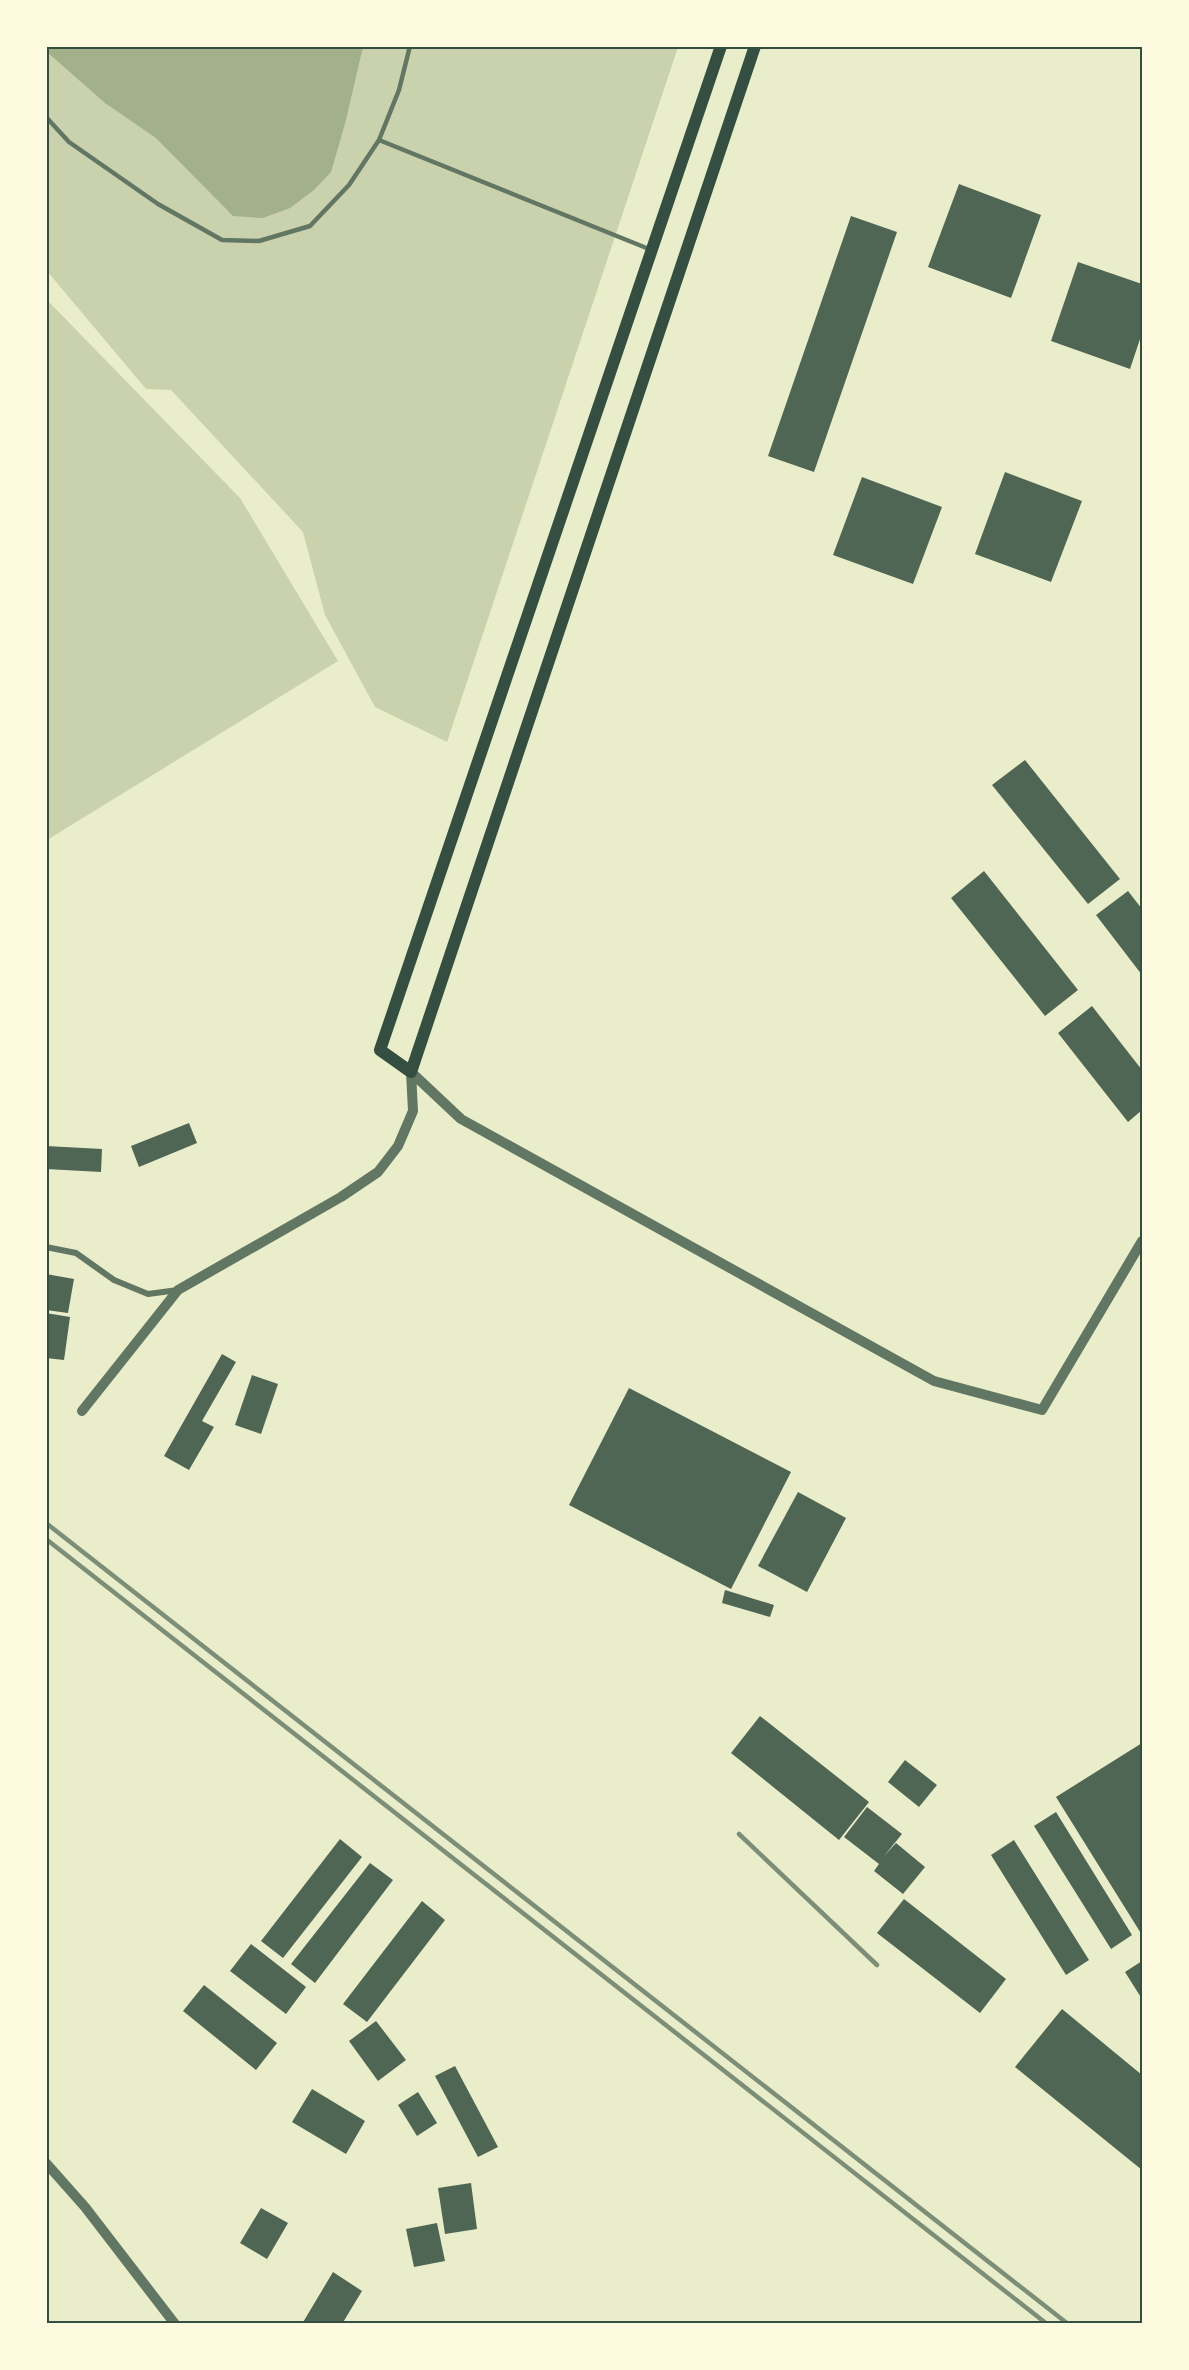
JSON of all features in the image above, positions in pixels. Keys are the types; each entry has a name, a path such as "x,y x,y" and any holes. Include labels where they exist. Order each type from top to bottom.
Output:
{"main road":[{"path":"721,46 380,1050 411,1072 755,46"}],"street":[{"path":"411,1072 461,1119 934,1381 1042,1410 1143,1241"},
{"path":"82,1410 178,1290 341,1197 378,1172 398,1146 412,1111 411,1072"},
{"path":"46,1246 76,1253 114,1280 148,1294 178,1290"},
{"path":"46,2163 85,2207 175,2324"}],"lane":[{"path":"46,117 69,142 158,204 222,240 259,241 310,226 349,185 378,140 399,90 410,46"},
{"path":"378,140 652,250"}],"shaded area":[{"path":"47,46 363,47 331,172 314,190 290,208 263,218 233,216 156,138 105,103 47,52"},
{"path":"46,47 678,47 447,742 375,707 325,615 303,532 171,390 146,389 47,271"},
{"path":"47,300 240,498 338,661 47,840"}],"building":[{"path":"959,184 1041,215 1011,298 928,267"},
{"path":"851,216 897,232 814,472 768,456"},
{"path":"1078,262 1142,284 1142,333 1130,369 1051,341"},
{"path":"1005,472 1082,501 1051,582 975,554"},
{"path":"862,477 942,507 913,584 833,555"},
{"path":"1025,760 1120,879 1088,904 992,785"},
{"path":"984,871 1078,990 1045,1016 951,898"},
{"path":"1128,891 1142,909 1142,975 1096,915"},
{"path":"1092,1006 1142,1070 1142,1110 1128,1122 1058,1033"},
{"path":"189,1123 197,1143 139,1167 131,1146"},
{"path":"46,1146 102,1149 101,1172 46,1169"},
{"path":"46,1274 74,1279 68,1313 46,1310"},
{"path":"46,1313 70,1317 64,1360 46,1358"},
{"path":"222,1354 236,1362 202,1421 214,1427 189,1470 164,1456"},
{"path":"252,1375 278,1384 261,1434 235,1425"},
{"path":"629,1388 791,1472 731,1589 569,1505"},
{"path":"798,1492 846,1518 807,1592 758,1566"},
{"path":"725,1590 774,1605 770,1617 722,1603"},
{"path":"760,1716 869,1802 839,1840 731,1753"},
{"path":"1142,1743 1142,1935 1056,1797"},
{"path":"905,1760 937,1785 919,1807 888,1782"},
{"path":"867,1807 902,1834 884,1856 896,1843 925,1867 903,1894 874,1871 879,1864 844,1837"},
{"path":"1056,1812 1132,1935 1111,1949 1034,1826"},
{"path":"340,1839 362,1857 283,1958 261,1941"},
{"path":"1014,1840 1089,1960 1066,1975 991,1855"},
{"path":"370,1863 393,1880 315,1983 291,1964"},
{"path":"904,1899 1006,1979 980,2013 877,1933"},
{"path":"422,1901 445,1920 367,2022 343,2004"},
{"path":"251,1944 306,1987 286,2014 230,1971"},
{"path":"1142,1961 1142,1999 1125,1972"},
{"path":"204,1985 277,2043 256,2070 183,2011"},
{"path":"1062,2009 1142,2075 1142,2170 1015,2067"},
{"path":"376,2021 406,2060 378,2081 349,2041"},
{"path":"455,2066 498,2147 478,2157 435,2076"},
{"path":"312,2089 365,2121 346,2154 292,2122"},
{"path":"418,2092 437,2123 417,2136 398,2105"},
{"path":"471,2183 477,2229 445,2234 438,2188"},
{"path":"261,2208 288,2223 267,2259 240,2243"},
{"path":"437,2223 445,2261 414,2267 406,2229"},
{"path":"333,2272 362,2291 342,2324 302,2324"}],"railway":[{"path":"46,1523 1068,2324"},
{"path":"46,1539 1047,2324"},
{"path":"739,1834 877,1965"}]}
